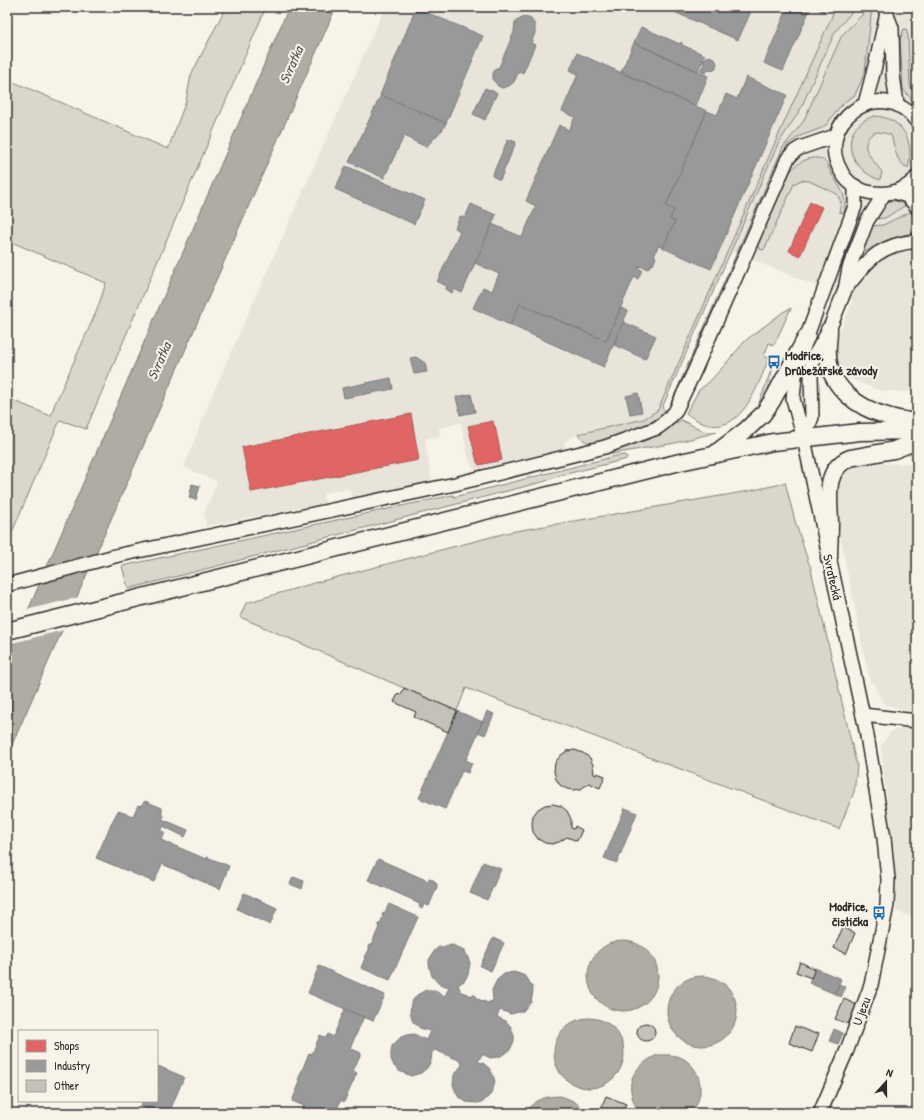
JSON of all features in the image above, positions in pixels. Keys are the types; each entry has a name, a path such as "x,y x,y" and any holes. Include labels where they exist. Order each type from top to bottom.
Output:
{"main road":[{"path":"829,330 828,355 832,376 846,395 875,412 917,422"},
{"path":"714,454 746,430 763,414 772,401 807,336"},
{"path":"7,631 657,467 714,454 773,442 860,432 917,431"},
{"path":"829,558 829,482 834,471 844,461 850,458 894,450 917,442"}],"street":[{"path":"865,104 876,62 885,10"},
{"path":"885,10 892,28 893,75 897,104"},
{"path":"917,122 908,111 897,104 882,101 865,104 852,111 842,122 836,136 834,150 837,164 844,177 855,186 870,193 889,193 907,196 917,207"},
{"path":"7,584 115,556 455,484 605,447 657,428 675,412 788,158 800,148 836,136"},
{"path":"804,439 812,417 812,364 818,348 829,330 845,290 849,268 868,221 889,193 908,186 917,177"},
{"name":"Svratecká","path":"855,186 855,206 807,336 795,376 793,391 795,407 804,439 866,730 884,838 888,879 887,905"},
{"path":"845,290 866,263 876,254 889,246 917,241"},
{"path":"863,715 917,722"},
{"name":"U jezu","path":"820,1113 847,1050 871,985 887,905"}],"shaded area":[{"path":"226,7 266,7 86,429 60,420 7,544 7,398 51,416 54,406 97,310 106,283 7,240 7,79 168,149 186,101 191,75"},
{"path":"385,7 917,7 917,392 881,391 845,377 840,370 837,359 837,338 853,301 728,250 658,410 644,419 578,434 564,442 566,450 485,473 473,468 469,460 461,423 439,428 440,436 425,439 432,483 351,498 350,490 347,489 325,493 323,495 325,503 206,526 204,513 217,482 184,467 212,395"},
{"path":"836,7 856,7 835,32 800,110 778,144 662,408 667,412 641,427 622,434 593,443 584,441 578,434 644,419 658,410"},
{"path":"865,7 872,7 865,72 855,95 839,108 822,128 800,136 787,145 673,404 671,403 783,147 803,122 842,35 862,15"},
{"path":"912,20 917,21 917,53 913,71"},
{"path":"904,29 906,29 908,36 910,85 917,100 917,106 903,89 900,40"},
{"path":"874,116 884,117 893,121 899,126 908,140 910,149 908,168 900,162 891,135 875,132 870,135 867,140 866,148 871,158 882,172 880,180 869,175 860,167 854,158 851,148 851,139 855,130 862,122"},
{"path":"812,158 821,159 827,165 844,197 844,213 839,212 841,202 837,194 809,181 801,180 794,184 765,248 763,250 759,249 757,244 790,172 800,163"},
{"path":"897,201 906,205 885,218 874,219 884,203"},
{"path":"910,212 912,214 915,230 914,233 886,240 862,254 859,254 870,226 883,225"},
{"path":"791,308 774,345 769,343 764,356 769,358 753,394 746,406 737,416 727,423 716,426 702,423 686,413 699,390 709,382 745,341 783,312"},
{"path":"773,365 767,398 762,406 759,403"},
{"path":"681,420 706,432 717,432 675,443 612,454 617,450 656,436"},
{"path":"626,455 627,459 558,476 546,481 128,589 122,566 453,495 454,497 616,456"},
{"path":"867,463 917,464 917,919 896,911 896,892 881,746 891,731 905,728 907,710 883,703 874,683 870,683 835,510 835,475 841,468"},
{"path":"785,482 795,521 810,565 857,767 854,792 839,829 466,688 457,711 240,617 246,603 314,583 510,532 749,491"}],"water":[{"name":"Svratka","path":"289,7 336,7 7,756 7,659"},
{"path":"623,941 636,944 648,951 655,963 658,976 655,989 648,1001 636,1008 623,1011 610,1008 598,1001 591,989 588,976 591,963 598,951 610,944"},
{"path":"702,976 715,979 727,986 734,998 737,1011 734,1024 727,1036 715,1043 702,1046 689,1043 677,1036 670,1024 667,1011 670,998 677,986 689,979"},
{"path":"589,1018 602,1021 614,1028 621,1040 624,1053 621,1066 614,1078 602,1085 589,1088 576,1085 564,1078 557,1066 554,1053 557,1040 564,1028 576,1021"},
{"path":"657,1055 681,1057 695,1070 700,1084 700,1092 695,1107 691,1113 639,1113 632,1095 632,1079 640,1066"},
{"path":"560,1096 578,1104 585,1113 524,1113 536,1102 544,1098"}],"pier":[{"path":"99,552 90,571 37,585 45,566"},
{"path":"79,597 64,630 12,643 26,610"}],"building: Shops":[{"path":"810,202 822,207 800,256 789,251"},
{"path":"411,414 419,460 251,492 242,447"},
{"path":"493,421 502,460 479,465 468,426"}],"building: Industry":[{"path":"663,7 753,7 738,40"},
{"path":"788,7 811,7 783,71 764,63"},
{"path":"814,7 826,7 824,12"},
{"path":"416,8 483,36 446,123 380,95"},
{"path":"525,17 531,19 535,25 535,33 531,43 535,45 523,73 519,71 514,82 509,86 502,88 493,80 493,73 495,69 499,67 514,32 515,23 518,19"},
{"path":"641,27 680,44 681,42 682,45 705,55 698,71 634,43"},
{"path":"634,43 708,76 696,106 621,72"},
{"path":"577,53 707,111 666,206 674,210 670,219 675,221 664,248 658,246 654,256 656,257 653,265 651,264 648,269 640,266 638,268 642,270 638,279 634,277 606,341 520,304 510,325 473,308 483,287 492,291 499,274 475,263 492,224 522,237 536,206 526,201 559,125 569,130 575,117 562,111 578,74 570,70"},
{"path":"710,56 715,59 717,64 715,69 707,70 706,73 700,71 702,67 704,68 703,63 705,58"},
{"path":"746,77 787,95 711,269 663,248 675,221 670,219 674,210 666,206 707,111 717,115 726,94 737,99"},
{"path":"485,88 497,93 485,120 473,114"},
{"path":"381,95 446,123 443,129 426,147 404,136 384,178 349,162"},
{"path":"508,139 516,142 500,180 492,176"},
{"path":"346,166 425,200 414,224 335,189"},
{"path":"471,204 496,215 462,293 454,289 452,293 446,289 447,286 437,282 460,231 455,228 460,216 465,218"},
{"path":"520,304 606,341 621,308 628,311 604,367 510,325"},
{"path":"623,322 656,336 645,359 614,345"},
{"path":"416,357 425,363 427,372 414,374 410,358"},
{"path":"391,378 393,389 344,398 342,388"},
{"path":"638,393 642,412 630,414 626,396"},
{"path":"471,394 475,412 460,415 456,397"},
{"path":"192,484 200,486 196,500 189,498"},
{"path":"457,711 483,722 466,760 472,763 468,773 462,771 445,809 419,798"},
{"path":"487,711 494,714 485,735 478,732"},
{"path":"145,801 162,808 162,816 164,816 162,819 188,830 185,837 163,826 162,830 165,833 161,840 206,859 207,857 229,866 220,889 162,864 154,882 96,858 118,811 133,816 138,805 140,806"},
{"path":"625,808 637,813 617,863 604,858"},
{"path":"378,859 428,881 429,878 435,881 434,883 437,884 437,887 429,906 424,904 422,909 419,907 420,904 413,900 368,880"},
{"path":"483,862 501,869 487,900 470,893"},
{"path":"293,877 304,881 302,889 290,884"},
{"path":"244,893 277,908 270,925 237,909"},
{"path":"389,904 418,917 390,980 361,968 365,958 364,957 365,955 366,956 370,947 368,947 369,945 371,946 379,927 378,924 380,924 383,913 384,914"},
{"path":"493,938 504,943 491,971 480,966"},
{"path":"453,945 464,951 470,963 468,975 464,981 458,985 460,989 459,991 472,996 473,994 476,996 475,998 488,1003 493,1001 492,990 497,980 504,974 514,972 527,978 533,991 531,1002 523,1011 511,1014 500,1010 497,1017 506,1021 511,1027 514,1041 510,1050 499,1057 490,1058 482,1054 478,1062 483,1063 490,1069 495,1083 491,1094 483,1102 466,1102 458,1096 453,1085 454,1075 462,1065 461,1061 435,1050 432,1052 431,1061 427,1068 421,1073 411,1076 399,1071 394,1066 391,1059 392,1046 401,1037 414,1034 426,1040 430,1031 420,1028 413,1022 410,1013 411,1003 417,995 426,990 435,990 445,996 449,987 439,984 432,976 429,960 435,950 439,947"},
{"path":"319,966 385,995 373,1021 308,993"},
{"path":"815,968 841,979 835,994 809,983"},
{"path":"839,984 846,987 841,997 835,994"},
{"path":"345,1009 364,1017 350,1048 361,1053 353,1071 357,1073 344,1102 341,1100 335,1113 300,1113 304,1106 292,1101 300,1082 298,1080 309,1053 312,1054 320,1035 326,1038 328,1034 333,1037"},
{"path":"834,1029 843,1033 838,1044 829,1041"},
{"path":"158,1066 184,1077 169,1113 157,1113 140,1106 142,1102 158,1102"},
{"path":"403,1108 414,1113 401,1113"}],"building: Other":[{"path":"404,688 457,711 448,732 414,717 416,712 394,702 398,694 401,695"},
{"path":"575,750 590,758 593,765 594,774 596,775 597,773 605,776 600,788 589,783 581,789 567,789 560,785 556,779 554,771 555,763 560,756 567,751"},
{"path":"553,804 561,806 567,811 571,819 571,828 574,829 575,826 582,830 577,841 567,837 552,844 545,843 538,839 533,832 533,816 538,809 545,805"},
{"path":"843,927 855,933 846,954 834,948"},
{"path":"800,962 815,969 811,978 796,972"},
{"path":"844,999 857,1005 848,1024 835,1019"},
{"path":"642,1023 650,1023 655,1028 653,1039 650,1041 642,1041 637,1036 637,1028"},
{"path":"795,1026 816,1034 816,1032 819,1033 812,1052 789,1043"},
{"path":"606,1096 626,1104 622,1113 599,1113"}],"place":[{"name":"Modřice, Drůbežářské závody","path":"774,362"},
{"name":"Modřice, čistička","path":"879,913"}]}
